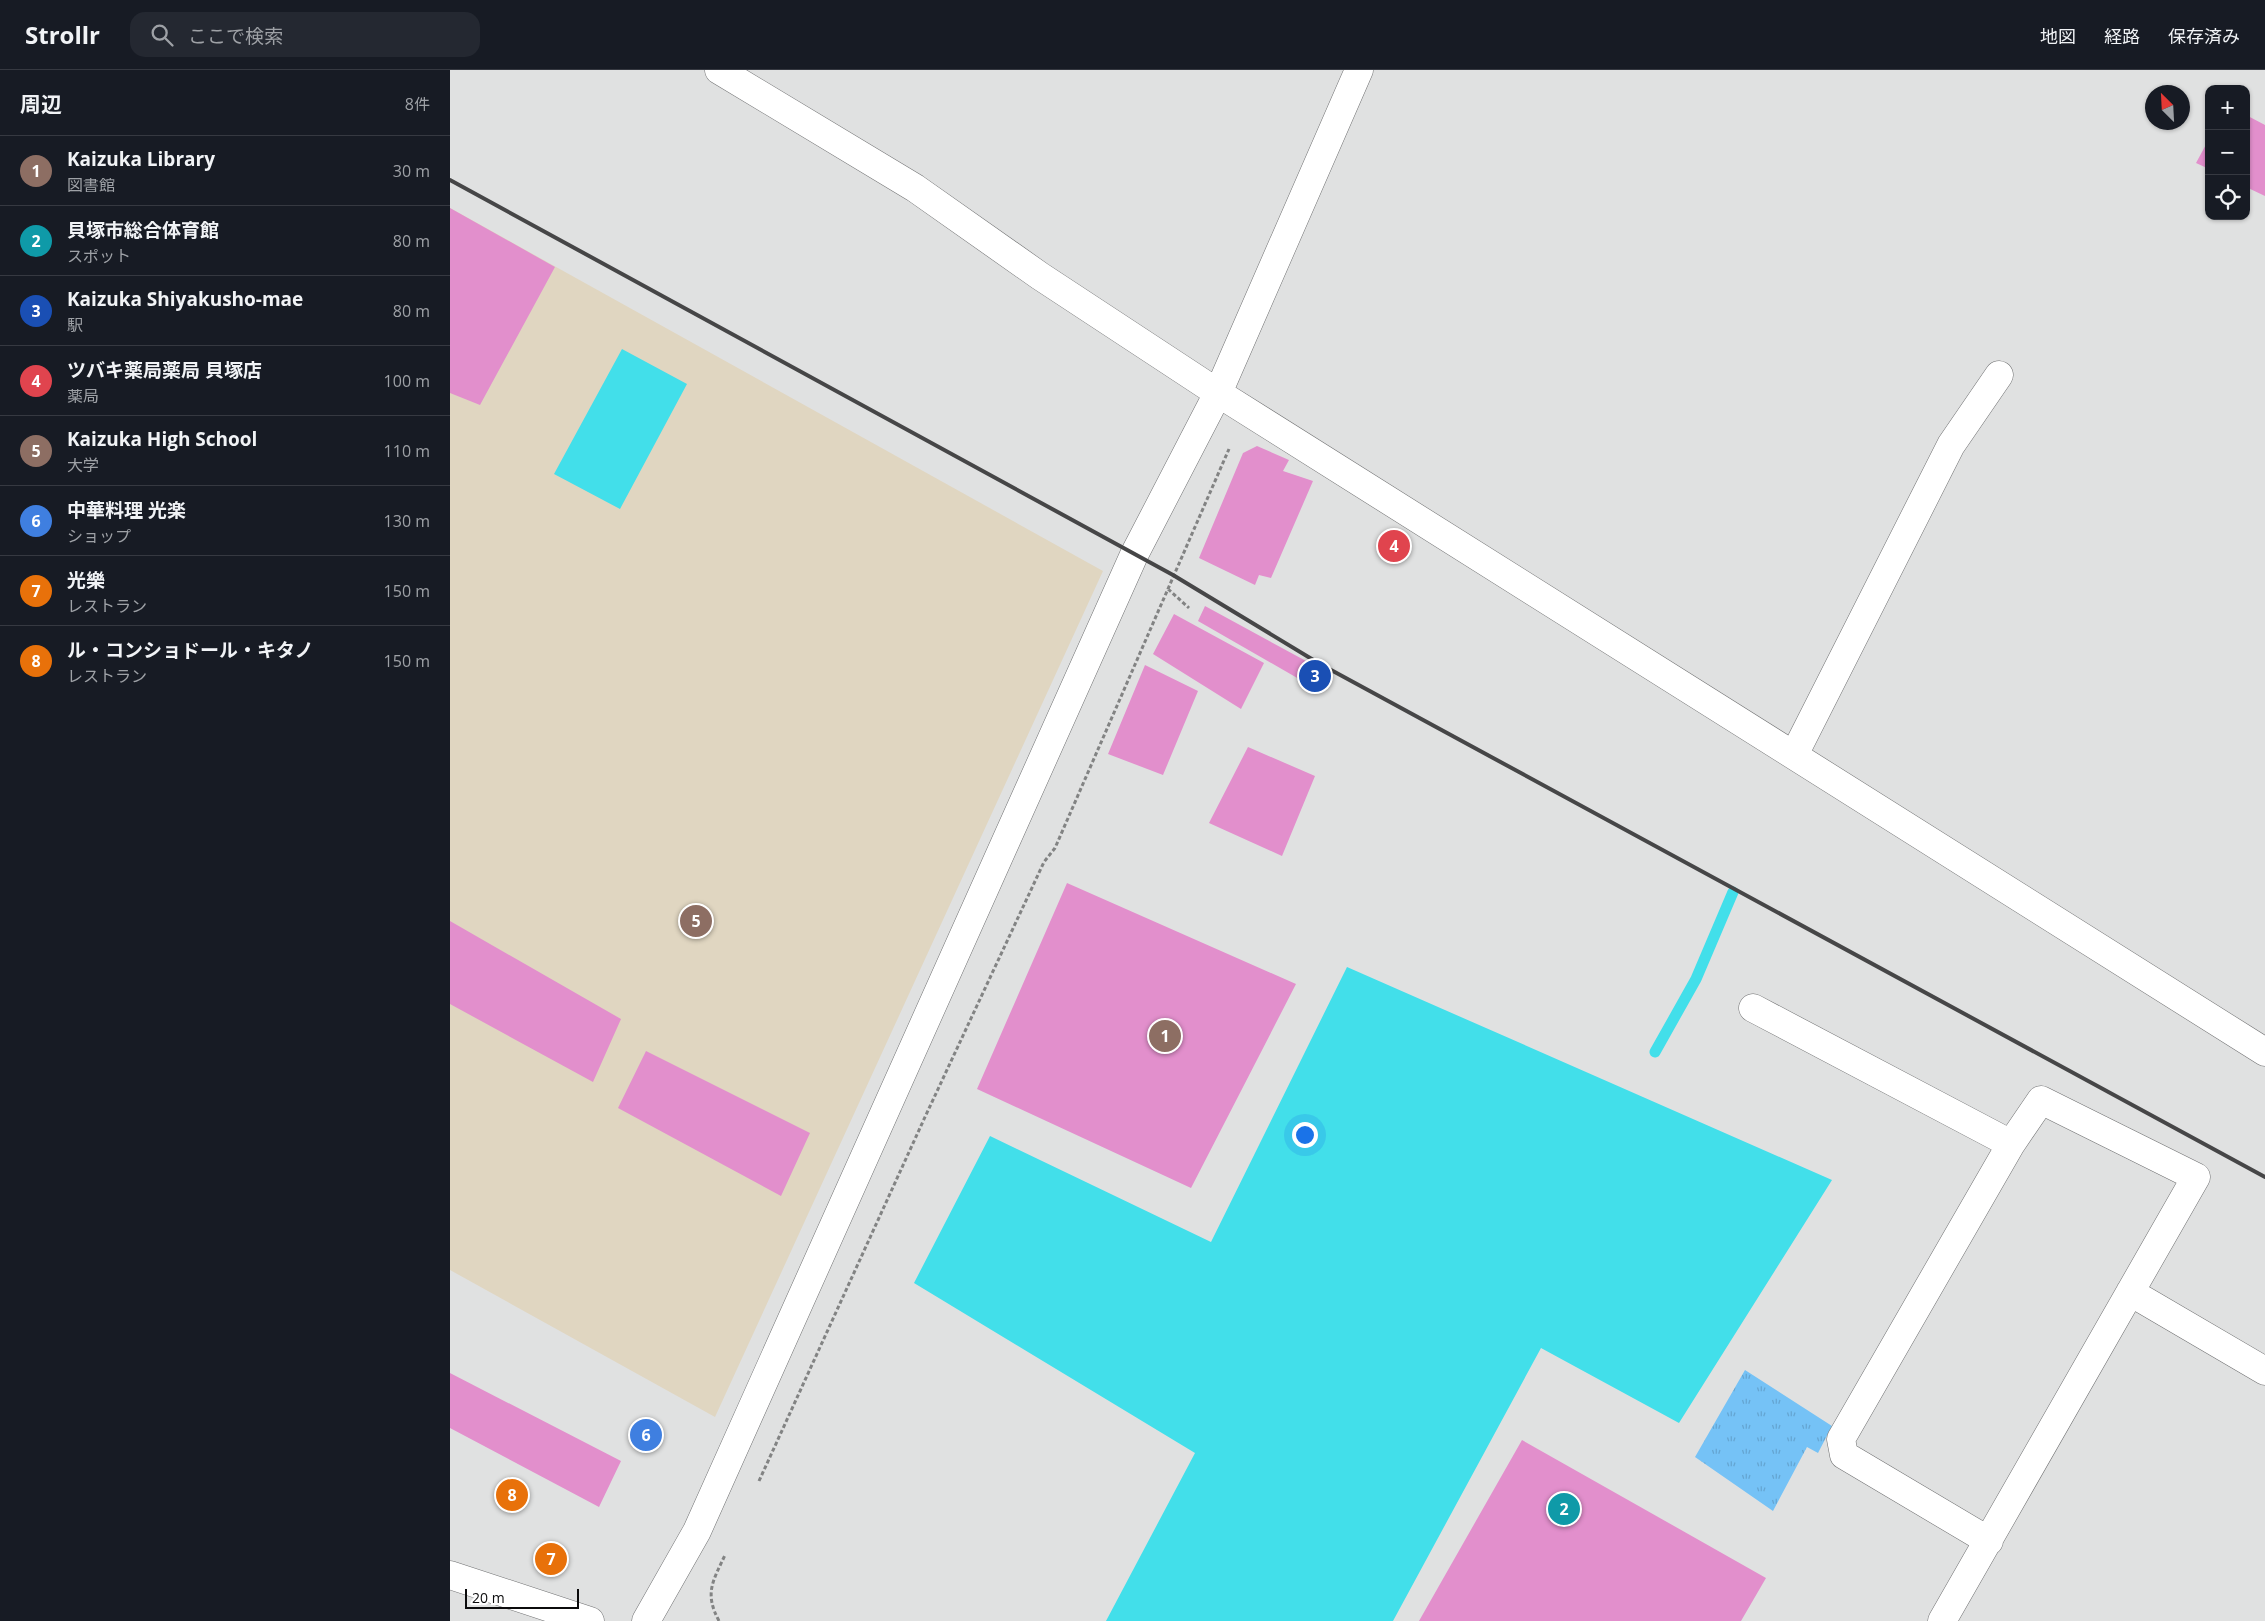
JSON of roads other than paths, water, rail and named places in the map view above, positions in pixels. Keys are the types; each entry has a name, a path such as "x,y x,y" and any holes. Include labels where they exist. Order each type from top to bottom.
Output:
{"street":[{"path":"719,70 915,188 1040,276 1218,393 2265,1052"},
{"path":"646,1621 697,1531 1134,555 1218,393 1359,70"},
{"path":"1794,755 1951,445 1999,375"},
{"path":"1753,1008 2011,1144"},
{"path":"1942,1621 1988,1541 2196,1177 2041,1100 2011,1144 1841,1439 1844,1455 1988,1541"},
{"path":"2130,1292 2265,1371"},
{"path":"450,1575 590,1621"}],"waterway":[{"path":"1655,1052 1696,979 1733,892"}],"railway":[{"path":"450,180 1173,575 1320,664 2265,1177"}],"place":[{"name":"ツバキ薬局薬局 貝塚店","path":"1394,546"},
{"name":"Kaizuka Shiyakusho-mae","path":"1315,676"},
{"name":"Kaizuka High School","path":"696,921"},
{"name":"Kaizuka Library","path":"1165,1036"},
{"name":"中華料理 光楽","path":"646,1435"},
{"name":"ル・コンショドール・キタノ","path":"512,1495"},
{"name":"貝塚市総合体育館","path":"1564,1509"},
{"name":"光樂","path":"551,1559"}]}
